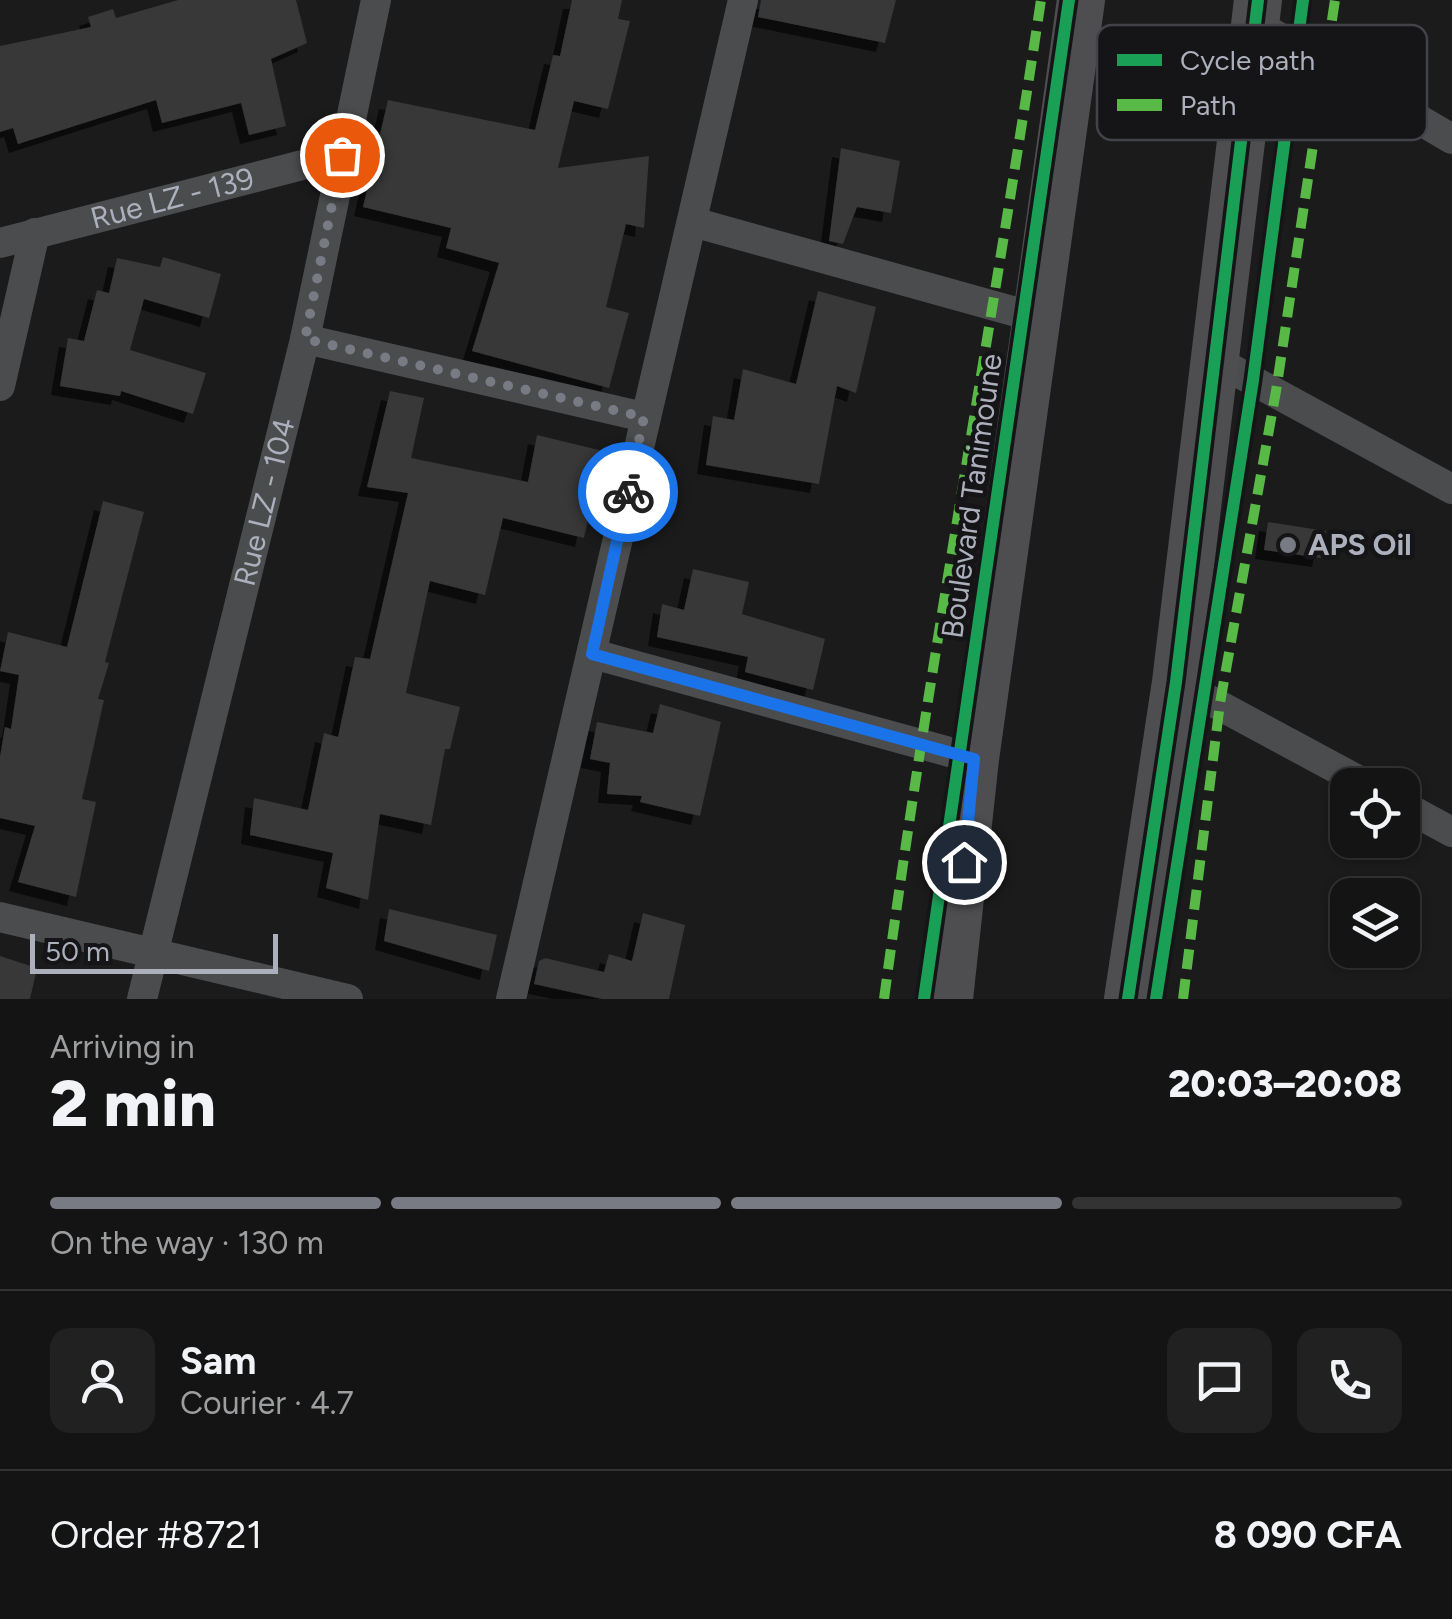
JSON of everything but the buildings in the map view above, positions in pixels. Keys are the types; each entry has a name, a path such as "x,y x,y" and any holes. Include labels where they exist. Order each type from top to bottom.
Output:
{"main road":[{"name":"Boulevard Tanimoune","path":"950,999 974,759 1080,0"},
{"path":"1128,999 1176,682 1242,140"}],"street":[{"name":"Rue LZ - 104","path":"142,999 305,339 376,0"},
{"path":"512,999 742,0"},
{"path":"1256,11 1277,25"},
{"path":"1427,123 1452,139"},
{"name":"Rue LZ - 139","path":"0,244 342,155"},
{"path":"693,222 1034,318"},
{"path":"0,386 34,233"},
{"path":"305,339 644,417"},
{"path":"1217,361 1452,489"},
{"path":"592,654 974,759"},
{"path":"1176,682 1335,768"},
{"path":"1420,814 1452,832"},
{"path":"0,917 154,950 348,999"}],"marked path":[{"path":"884,999 920,749 1041,0"},
{"path":"1331,25 1335,0"},
{"path":"1183,999 1220,703 1276,391 1314,140"}],"cycle path":[{"path":"924,999 1069,0"},
{"path":"1255,25 1258,0"},
{"path":"1300,25 1303,0"},
{"path":"1128,999 1176,682 1241,140"},
{"path":"1156,999 1253,380 1285,140"}],"way so far":[{"path":"342,155 305,339 644,417 628,492"}],"place":[{"name":"APS Oil","path":"1288,545"}],"route":[{"path":"628,492 592,654 918,747 974,759 964,862"}]}
